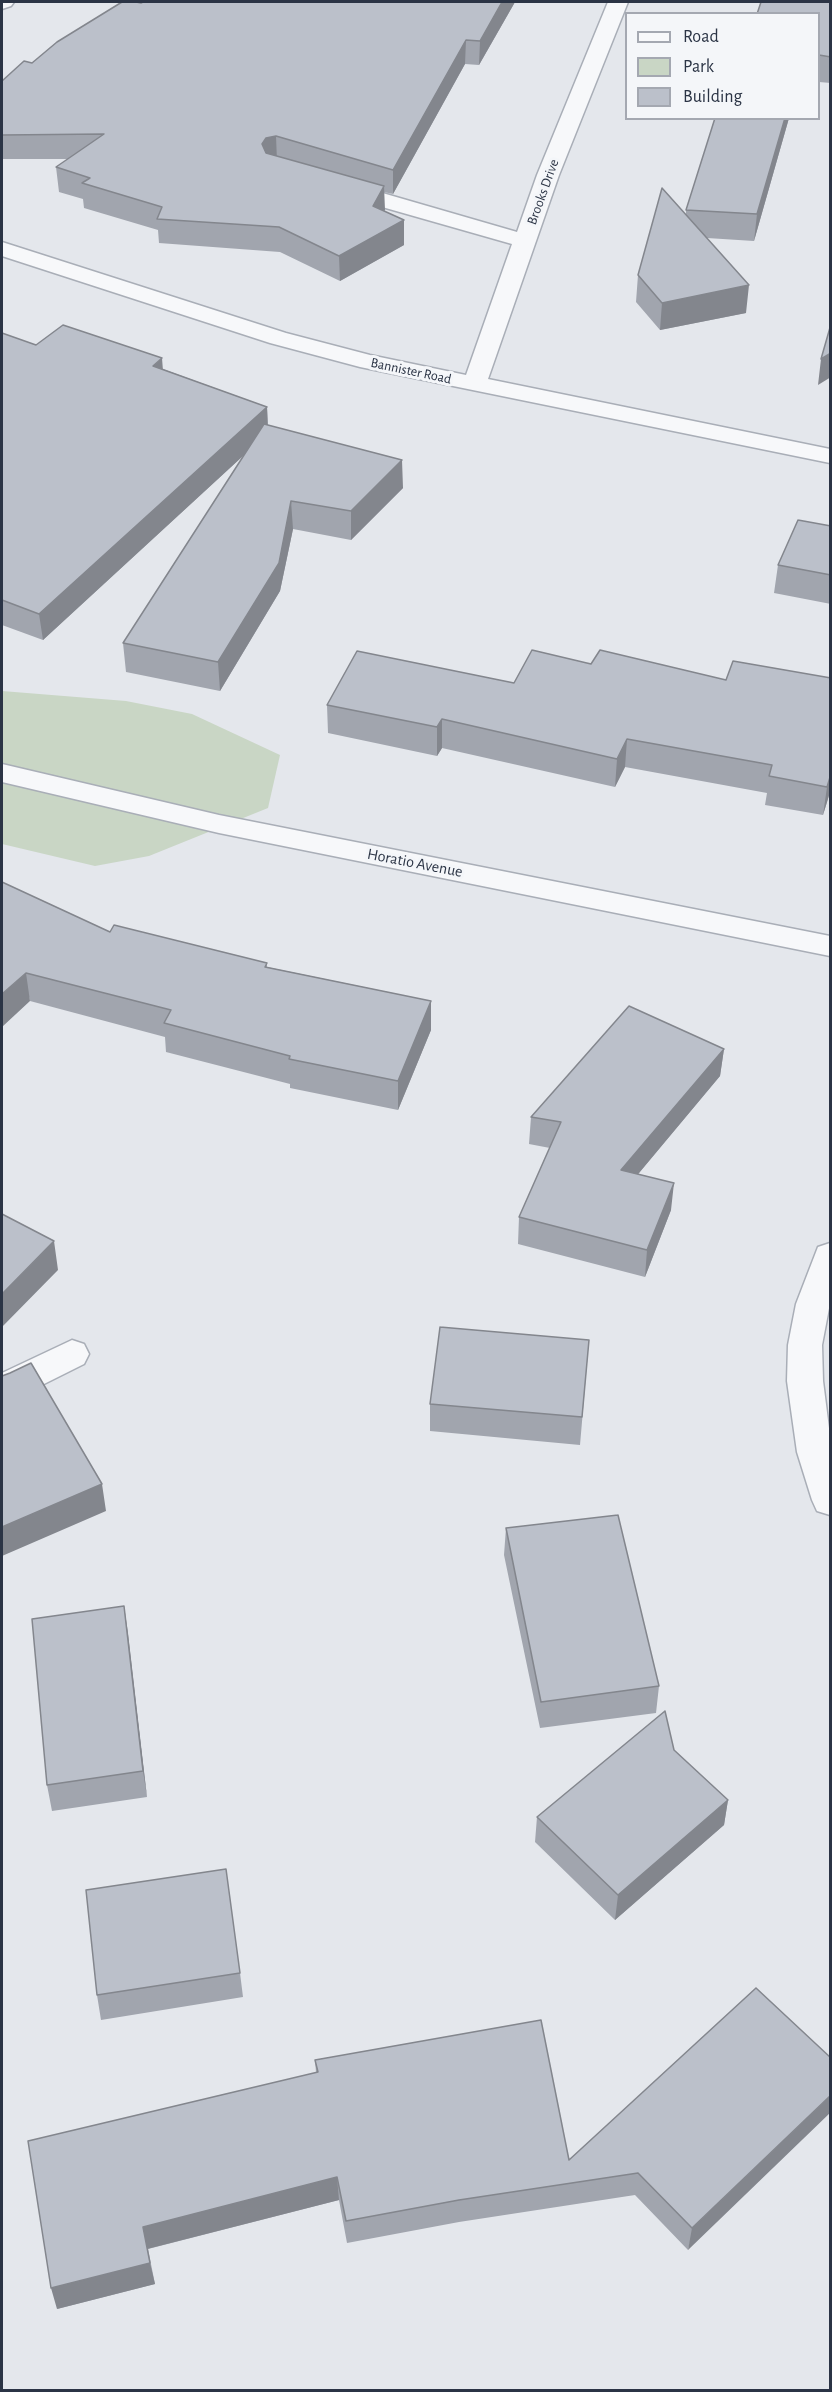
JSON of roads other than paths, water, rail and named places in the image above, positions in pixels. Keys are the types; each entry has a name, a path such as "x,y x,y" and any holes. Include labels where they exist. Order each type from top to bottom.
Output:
{"street":[{"name":"Brooks Drive","path":"474,385 549,175 618,2"},
{"path":"321,183 525,241"},
{"name":"Bannister Road","path":"2,249 278,338 368,362 831,456"},
{"name":"Horatio Avenue","path":"2,773 219,824 831,946"},
{"path":"831,1256 813,1304 806,1345 805,1382 815,1452 831,1500"},
{"path":"2,1389 72,1354"}]}
